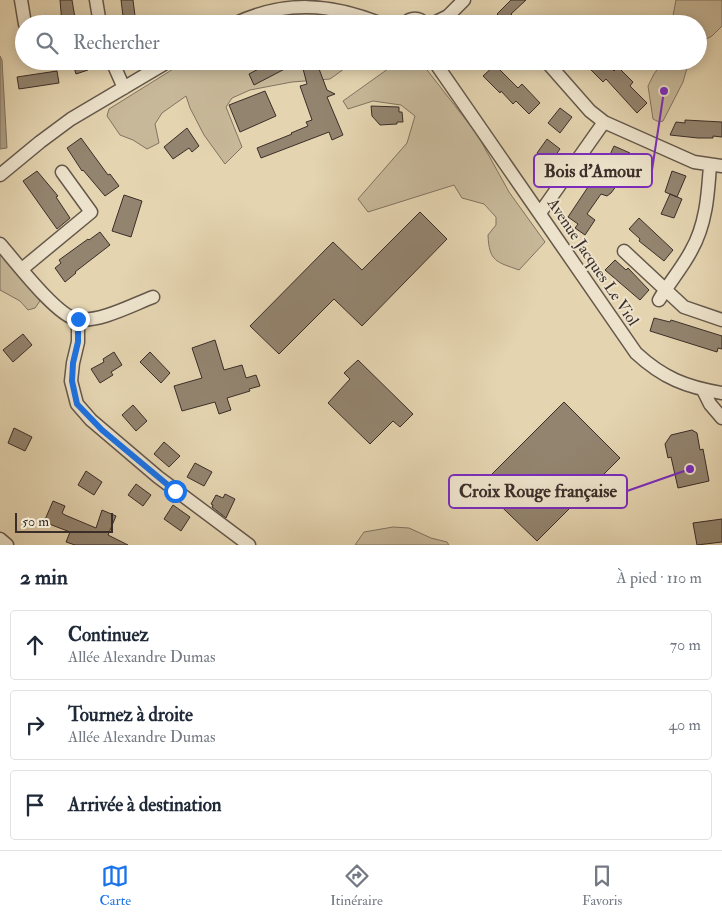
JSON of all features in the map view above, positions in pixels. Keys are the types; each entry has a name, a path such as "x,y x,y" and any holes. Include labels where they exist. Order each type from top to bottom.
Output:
{"street":[{"path":"21,0 24,15"},
{"path":"96,0 98,15"},
{"path":"449,15 464,0"},
{"path":"255,15 264,11 286,7 314,5 357,15"},
{"path":"116,70 124,88"},
{"path":"0,175 56,129 154,70"},
{"name":"Avenue Jacques Le Viol","path":"440,70 636,353 652,367 681,384 722,394"},
{"path":"554,70 590,111 604,122 694,162 716,166 700,232 691,251 662,295"},
{"path":"540,213 604,122"},
{"path":"22,269 91,212 62,172"},
{"path":"0,244 64,313 78,319 99,317 153,297"},
{"path":"624,251 662,295 684,307 722,320"},
{"path":"78,319 78,342 73,363 72,381 77,404 102,430 158,477 249,545"},
{"path":"703,390 710,404 722,418"},
{"path":"0,540 7,545"}],"shaded area":[{"path":"676,0 722,0 722,26 707,38 707,15 673,15"},
{"path":"0,56 2,60 7,148 0,149"},
{"path":"172,70 342,70 330,79 292,82 250,90 232,98 226,107 242,147 225,164 204,135 186,96 162,113 155,124 159,143 147,149 133,140 120,135 107,116 109,109"},
{"path":"386,70 427,70 477,134 509,192 545,242 519,270 500,263 492,256 488,235 496,225 496,217 484,204 462,198 454,185 368,212 358,199 407,143 415,116 401,105 373,101 348,109 343,101"},
{"path":"657,70 686,70 683,82 663,121 659,122 653,119 648,86"},
{"path":"0,252 39,294 40,301 35,308 28,310 20,301 0,290"},
{"path":"393,527 409,528 431,538 447,542 449,545 355,545 364,532"}],"building":[{"path":"60,0 72,0 74,15 61,15"},
{"path":"121,0 133,0 135,15 123,15"},
{"path":"511,0 526,0 512,15 497,14"},
{"path":"75,70 88,70 76,74"},
{"path":"257,70 283,70 254,85 249,74"},
{"path":"303,70 319,70 327,90 335,94 327,97 343,135 332,140 329,132 261,158 257,148 308,126 306,122 312,120 300,86 307,84"},
{"path":"490,70 500,70 518,88 522,84 540,103 529,114 516,101 513,104 483,76"},
{"path":"591,70 621,70 633,82 630,86 647,103 637,113 606,79 603,82"},
{"path":"57,71 59,83 19,89 17,77"},
{"path":"265,91 276,116 240,132 229,105"},
{"path":"371,106 399,107 399,112 402,112 403,122 380,125 372,116"},
{"path":"560,108 572,117 560,133 548,123"},
{"path":"685,120 722,122 722,137 698,138 670,135 676,122 685,123"},
{"path":"187,128 199,146 192,152 189,148 173,159 164,147"},
{"path":"81,138 108,175 110,174 119,186 105,196 82,171 67,148"},
{"path":"547,139 560,149 550,163 537,153"},
{"path":"614,146 630,153 625,166 623,166 617,185 607,196 601,194 587,214 595,220 585,235 575,228 578,224 568,217 592,181 596,185"},
{"path":"37,171 58,196 56,197 70,218 57,229 23,181"},
{"path":"672,171 686,176 677,197 665,192"},
{"path":"670,194 682,199 674,218 661,214"},
{"path":"124,195 142,201 131,237 112,231"},
{"path":"420,212 447,239 362,326 334,299 279,354 250,326 333,242 362,270"},
{"path":"639,218 673,250 664,261 639,241 640,239 629,229"},
{"path":"100,232 110,245 65,282 55,268 61,263 59,260"},
{"path":"615,260 626,270 628,268 649,290 640,300 605,270"},
{"path":"654,318 670,322 671,320 722,336 722,349 718,348 717,352 650,331"},
{"path":"23,334 32,345 13,362 3,350"},
{"path":"215,340 224,370 242,365 246,378 256,375 260,386 227,398 231,410 219,414 215,402 182,411 174,386 202,378 192,348"},
{"path":"114,352 122,365 111,372 113,375 100,383 91,369 104,362 103,359"},
{"path":"150,352 170,373 161,383 140,362"},
{"path":"358,360 413,414 400,427 393,421 370,444 328,403 350,379 344,373"},
{"path":"564,402 620,458 537,541 480,486"},
{"path":"133,405 147,421 136,431 122,415"},
{"path":"14,428 32,437 25,451 8,443"},
{"path":"692,430 697,433 700,450 703,449 709,481 678,488 671,457 668,458 665,444 671,435"},
{"path":"164,442 180,456 169,467 154,454"},
{"path":"195,463 212,472 204,486 187,477"},
{"path":"86,471 102,482 94,495 78,485"},
{"path":"136,484 151,495 143,506 128,495"},
{"path":"225,494 235,499 226,518 212,507 213,505 211,504 216,495 223,498"},
{"path":"53,501 65,506 62,513 65,515 96,528 102,510 116,516 108,535 128,545 75,545 66,542 70,532 44,522"},
{"path":"173,505 190,517 181,531 164,519"},
{"path":"722,519 722,542 697,545 693,523"}],"place":[{"name":"Bois d'Amour","path":"664,91"},
{"name":"Croix Rouge française","path":"690,469"}],"route":[{"path":"78,319 78,342 72,372 73,392 77,404 102,430 175,491"}]}
